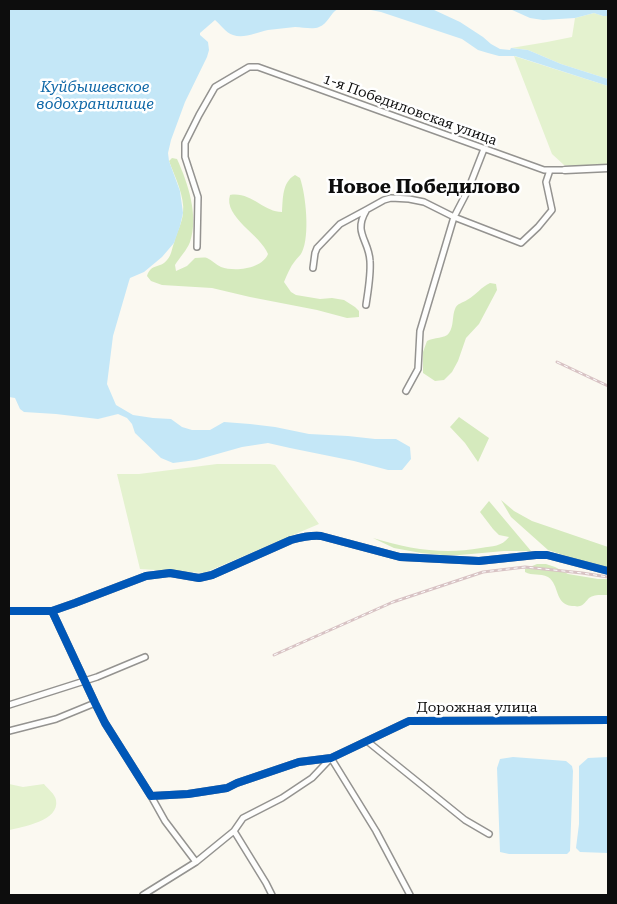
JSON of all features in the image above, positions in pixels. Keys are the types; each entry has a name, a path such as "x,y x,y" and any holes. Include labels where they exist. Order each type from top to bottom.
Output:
{"street":[{"name":"1-я Победиловская улица","path":"197,247 198,197 185,157 185,143 215,87 249,67 258,67 544,170 565,170"},
{"path":"406,391 418,369 420,331 454,217 468,190 484,149"},
{"path":"565,170 608,168"},
{"path":"313,268 317,248 335,229 346,220 387,198 424,202 454,217 521,243 552,210 546,182 550,170"},
{"path":"366,210 361,223 361,230 370,261 366,305"},
{"path":"9,611 52,610 146,576 170,573 199,578 212,575 292,540 311,535 400,557 480,561 547,555 608,571"},
{"path":"52,610 105,723 165,821 196,862"},
{"path":"9,705 97,677 144,657"},
{"path":"9,730 56,719 95,703"},
{"name":"Дорожная улица","path":"151,796 188,794 227,788 298,762 331,758 409,721 608,720"},
{"path":"367,742 465,820 489,834"},
{"path":"143,895 196,862 234,831 243,818 282,798 312,778 331,758 376,831 410,895"},
{"path":"234,831 272,895"}],"green space":[{"path":"594,13 608,16 608,79 561,64 528,50 511,48 572,37 575,18"},
{"path":"514,56 608,86 608,165 582,167 564,165 552,154"},
{"path":"172,158 177,159 185,178 193,211 190,242 175,265 176,271 187,266 195,258 207,258 221,267 233,269 248,268 265,259 268,254 264,247 232,211 229,203 230,195 244,196 269,209 282,212 285,186 295,175 300,178 304,194 306,236 301,253 284,282 291,292 296,295 344,300 359,311 359,317 347,318 212,288 162,285 151,281 147,276 151,269 164,263 169,258 182,217 181,194 169,161"},
{"path":"490,283 496,284 497,290 479,324 466,338 452,372 444,380 435,381 423,373 423,352 427,341 447,335 452,327 457,305"},
{"path":"459,417 489,438 478,462 465,443 450,427"},
{"path":"217,464 275,465 319,524 204,573 140,569 117,474 139,474"},
{"path":"501,500 514,511 532,521 608,547 608,567 548,550 511,517"},
{"path":"489,501 531,551 443,555 394,548 373,538 413,548 440,551 496,546 503,543 509,537 499,535 480,512"},
{"path":"537,564 546,564 568,574 608,579 608,595 593,596 583,605 579,606 566,605 562,602 552,580 542,575 525,572 525,569"},
{"path":"9,784 23,787 44,784 53,794 56,800 56,807 52,813 39,822 9,830"}],"water":[{"name":"Куйбышевское водохранилище","path":"9,9 338,9 322,26 316,28 295,27 237,36 228,32 215,20 200,33 208,42 209,50 185,102 168,153 180,191 183,213 180,226 174,243 162,257 144,272 130,278 113,336 107,384 116,405 133,415 171,419 182,427 192,430 210,430 224,422 275,427 309,434 396,439 410,447 411,459 402,470 388,470 268,443 242,447 196,460 173,463 161,458 135,433 132,424 127,418 118,414 98,419 24,412 20,409 15,398 9,397"},
{"path":"366,9 432,9 460,22 500,49 528,50 561,64 608,79 608,86 515,56 499,56 478,50 462,39 381,12"},
{"path":"510,9 608,9 608,16 594,13 575,18 543,20 530,18"},
{"path":"513,757 566,761 572,766 570,851 567,854 509,854 500,852 497,768 500,759"},
{"path":"608,757 608,853 580,852 576,848 579,824 579,766 588,758"}],"railway":[{"path":"557,362 608,386"},
{"path":"274,655 393,602 483,572 525,567 608,577"}],"cycle path":[{"path":"9,611 52,611 146,576 170,573 199,578 212,575 291,540 314,536 321,536 400,557 479,561 547,555 608,571"},
{"path":"52,611 105,723 151,796 188,794 227,788 299,762 331,758 409,721 608,720"}],"district":[{"name":"Новое Победилово","path":"424,187"}]}
